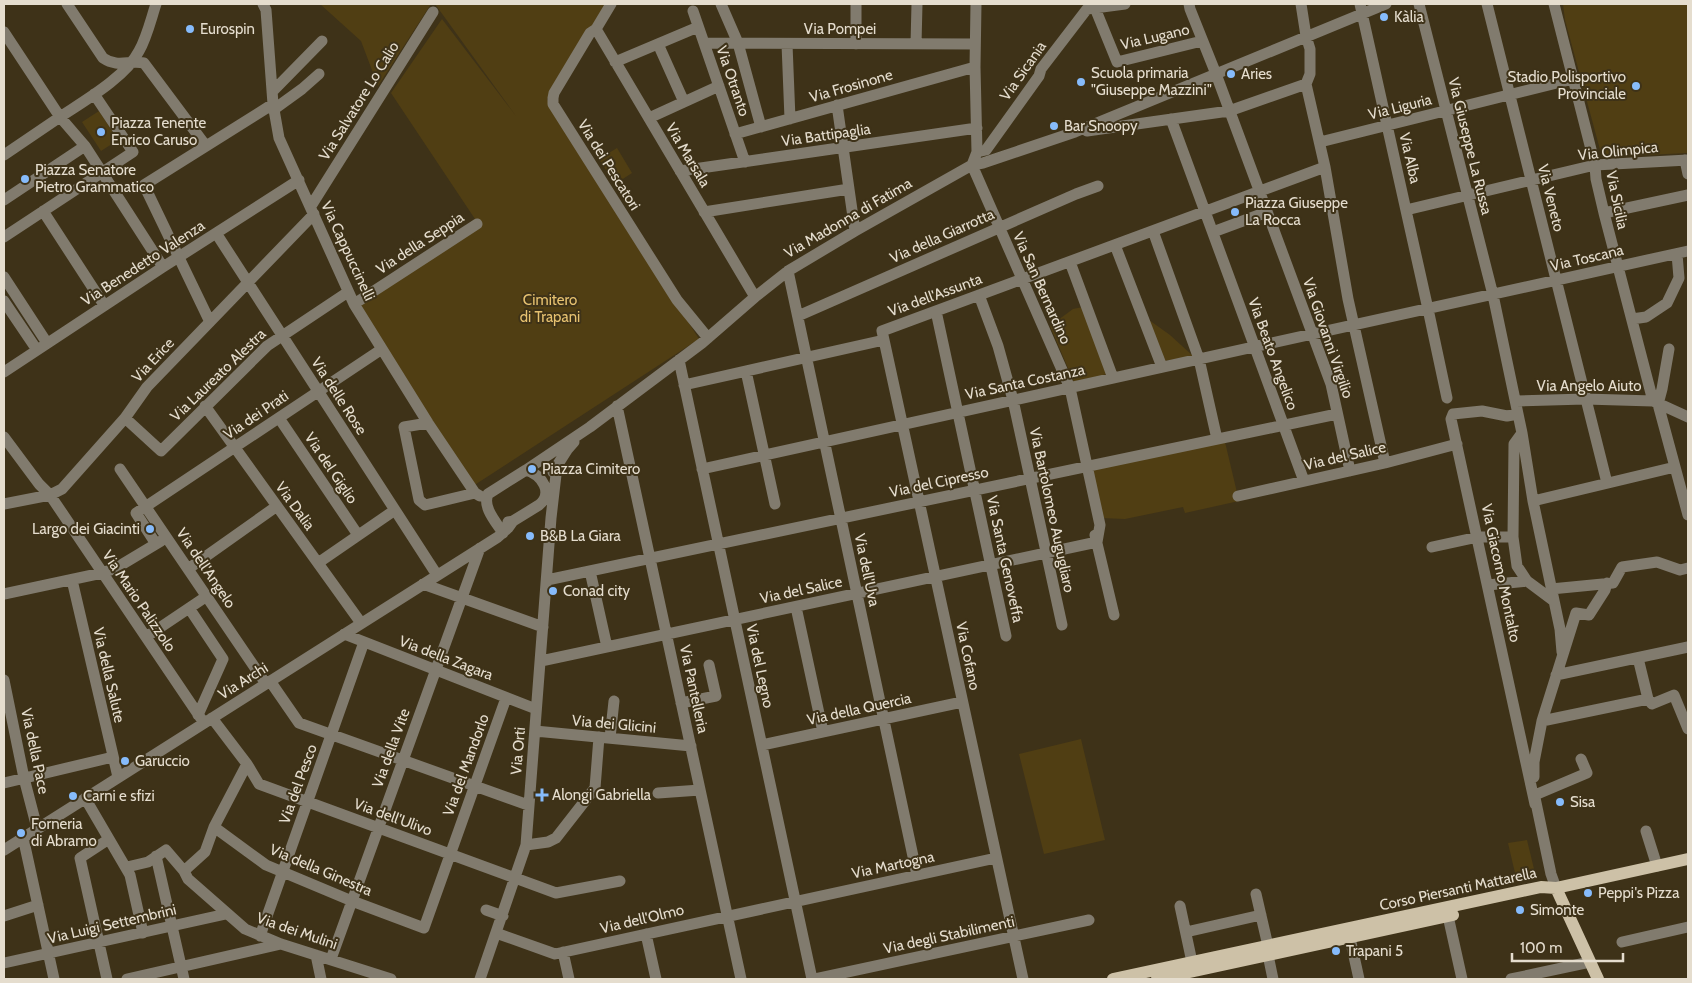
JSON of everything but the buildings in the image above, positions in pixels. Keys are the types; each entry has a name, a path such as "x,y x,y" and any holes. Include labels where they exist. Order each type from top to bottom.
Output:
{"main road":[{"path":"1598,979 1556,888 1688,859"},
{"name":"Corso Piersanti Mattarella","path":"1113,979 1192,962 1350,938 1541,887 1556,888"},
{"name":"Corso Piersanti Mattarella","path":"1158,979 1268,951 1417,919 1448,916 1544,895 1556,888"}],"street":[{"path":"67,4 103,58 110,63 118,64 144,63 206,146"},
{"path":"4,154 117,78 139,52 156,4"},
{"name":"Via Cappuccinelli","path":"263,4 266,10 268,26 273,107 279,138 354,304 428,423 490,512 500,535"},
{"name":"Via dei Pescatori","path":"611,4 596,29 590,33 554,92 553,104 677,300 708,338"},
{"path":"721,4 738,44 761,127"},
{"path":"856,4 856,44"},
{"path":"916,44 917,4"},
{"path":"972,165 977,152 976,4"},
{"path":"1094,6 1125,4"},
{"path":"1189,4 1260,189 1325,167"},
{"path":"1301,4 1310,49 1310,74 1306,84 1325,167 1348,299 1386,463"},
{"path":"1075,132 1306,36 1361,9 1386,4"},
{"name":"Via Giuseppe La Russa","path":"1419,4 1468,195 1516,401 1562,652"},
{"name":"Via Veneto","path":"1487,4 1607,483"},
{"name":"Via Sicilia","path":"1554,4 1595,165 1596,179 1618,267 1688,515"},
{"name":"Via Lugano","path":"1094,6 1117,62 1202,41"},
{"name":"Via Sicania","path":"977,152 986,150 1039,76 1041,69 1087,9 1094,6"},
{"name":"Via Alba","path":"1361,9 1446,398"},
{"name":"Via Otranto","path":"693,11 745,162"},
{"name":"Via Salvatore Lo Calio","path":"312,210 432,12"},
{"path":"615,62 698,27"},
{"name":"Via Marsala","path":"596,29 755,297"},
{"path":"4,32 60,117 85,146 163,267"},
{"path":"272,92 322,41"},
{"name":"Via Pompei","path":"704,43 975,44"},
{"path":"658,44 684,102"},
{"path":"787,44 790,119"},
{"name":"Via Frosinone","path":"735,134 975,67"},
{"path":"210,322 144,185 302,89 319,74"},
{"name":"Via Liguria","path":"1320,142 1574,79"},
{"path":"1075,132 1229,111 1306,84"},
{"path":"649,118 719,86"},
{"path":"6,231 43,211 133,152 98,92"},
{"path":"838,105 855,230"},
{"path":"1171,120 1202,211"},
{"name":"Via Battipaglia","path":"680,171 976,128"},
{"name":"Via Madonna di Fatima","path":"590,427 708,338 788,271 855,230 972,165 1075,132"},
{"path":"4,200 85,146"},
{"path":"1687,160 1688,174"},
{"name":"Via Olimpica","path":"1406,210 1595,165 1687,160"},
{"name":"Via San Bernardino","path":"972,165 1070,388 1084,467 1100,525 1096,542 1114,615"},
{"name":"Via Benedetto Valenza","path":"4,372 104,305 299,180"},
{"name":"Via della Giarrotta","path":"798,316 1098,186"},
{"path":"704,212 849,189"},
{"name":"Via dell'Assunta","path":"684,385 884,340 882,331 1153,231 1260,189"},
{"name":"Via Giovanni Virgilio","path":"1260,189 1331,384 1350,471"},
{"path":"1604,213 1688,195"},
{"name":"Via Erice","path":"4,504 50,495 62,489 125,418 147,386 248,283 312,210"},
{"path":"43,211 104,305"},
{"name":"Via Beato Angelico","path":"1202,211 1214,235 1304,481"},
{"path":"1214,235 1268,215"},
{"name":"Via della Seppia","path":"354,304 477,224"},
{"path":"1153,231 1199,359 1216,439"},
{"name":"Via delle Rose","path":"216,233 437,576"},
{"path":"1115,245 1162,367"},
{"path":"1632,319 1646,317 1666,303 1679,278 1682,253"},
{"name":"Via Toscana","path":"1428,309 1682,253"},
{"path":"1070,262 1113,378"},
{"name":"Via dell'Uva","path":"788,271 917,875"},
{"path":"4,277 47,343"},
{"name":"Via Laureato Alestra","path":"125,418 161,451 267,346 348,292"},
{"name":"Via Bartolomeo Augugliaro","path":"979,295 998,346 1013,400 1062,626"},
{"path":"4,302 37,350"},
{"name":"Via Santa Costanza","path":"702,469 1428,309"},
{"name":"Via Santa Genoveffa","path":"936,311 1006,636"},
{"name":"Via Cofano","path":"884,340 1023,979"},
{"name":"Via dei Prati","path":"146,507 382,349"},
{"path":"1656,403 1662,389 1669,349"},
{"name":"Via del Legno","path":"678,360 813,979"},
{"path":"746,372 775,504"},
{"name":"Via Angelo Aiuto","path":"1516,401 1585,399 1656,403 1688,417"},
{"name":"Via Dalia","path":"205,406 361,623"},
{"name":"Via Pantelleria","path":"617,406 741,979"},
{"name":"Via Giacomo Montalto","path":"1518,414 1507,416 1482,411 1453,414 1451,419 1535,800"},
{"name":"Via del Cipresso","path":"547,580 1337,414"},
{"name":"Via del Giglio","path":"279,418 358,535"},
{"path":"428,423 404,428 419,500 425,505 476,493 488,494 590,427"},
{"path":"546,492 557,466 567,450 590,427"},
{"path":"1522,432 1514,444 1513,537 1517,566 1527,581 1554,601"},
{"name":"Via Mario Palizzolo","path":"4,437 39,484 50,495 146,637 205,718 247,764 259,784"},
{"name":"Via del Salice","path":"1238,496 1386,463 1458,444"},
{"path":"551,518 557,466"},
{"path":"1533,500 1675,467"},
{"name":"Via dell'Angelo","path":"120,469 207,596 299,722 528,805"},
{"path":"526,470 534,472 540,477 546,492 551,518"},
{"name":"Via Archi","path":"4,850 118,777 205,718 268,682 500,535 513,521 539,505 546,492"},
{"path":"188,569 277,506"},
{"path":"146,507 136,514 156,544"},
{"path":"318,563 395,510"},
{"name":"Via Orti","path":"480,979 526,845 551,518"},
{"path":"494,520 513,521"},
{"path":"4,594 102,573 116,568 166,537"},
{"path":"1432,547 1478,538 1513,537"},
{"name":"Via del Salice","path":"540,661 1096,542"},
{"name":"Via della Vite","path":"331,959 480,548"},
{"path":"1551,588 1613,583 1622,567 1657,562 1680,570 1688,568"},
{"path":"590,571 607,647"},
{"name":"Via della Salute","path":"72,580 118,777"},
{"path":"1488,585 1527,581"},
{"path":"1556,888 1551,874 1535,800 1534,762 1542,722 1562,652 1576,613 1589,615 1605,590 1607,583"},
{"path":"424,584 543,627"},
{"path":"146,637 207,596"},
{"path":"796,607 824,732"},
{"path":"189,608 223,659 205,718"},
{"name":"Via della Zagara","path":"344,634 536,709"},
{"name":"Via del Pesco","path":"262,941 283,872 364,642"},
{"path":"1556,675 1688,647"},
{"path":"1638,658 1648,699 1652,704 1674,695 1688,729"},
{"path":"681,702 716,696 709,665"},
{"name":"Via della Pace","path":"4,680 24,778 37,828"},
{"name":"Via del Mandorlo","path":"424,928 506,698"},
{"path":"1542,722 1648,699"},
{"path":"526,845 548,842 556,838 595,788 614,701"},
{"name":"Via della Quercia","path":"762,745 962,702"},
{"name":"Via dei Glicini","path":"535,731 691,746"},
{"path":"4,783 113,757"},
{"path":"1535,800 1587,773 1581,759"},
{"path":"184,870 205,852 214,827 247,764"},
{"name":"Via dell'Ulivo","path":"259,784 556,893 620,881"},
{"path":"658,793 700,790"},
{"path":"85,798 127,867 143,933"},
{"name":"Via della Ginestra","path":"214,827 266,865 352,901 424,928"},
{"path":"1646,831 1657,866"},
{"path":"23,838 54,979"},
{"path":"107,979 80,858 109,839"},
{"name":"Via dei Mulini","path":"156,856 166,850 184,870 188,879 226,914 262,941 281,944 331,959 365,975 392,979"},
{"path":"127,867 148,862 156,856 184,979"},
{"name":"Via Martogna","path":"796,901 996,858"},
{"path":"1256,894 1274,979"},
{"name":"Via dell'Olmo","path":"496,933 555,954 796,901"},
{"path":"4,916 38,905"},
{"path":"1180,906 1192,962"},
{"path":"486,910 502,916"},
{"name":"Via Luigi Settembrini","path":"4,963 226,914"},
{"path":"1186,932 1261,915"},
{"path":"1448,916 1462,979"},
{"name":"Via degli Stabilimenti","path":"813,979 1089,920"},
{"path":"1622,942 1688,927"},
{"path":"646,934 656,979"},
{"path":"1350,938 1359,979"},
{"path":"127,979 181,967 262,941"},
{"path":"563,952 569,979"},
{"path":"316,955 322,979"},
{"path":"1511,979 1566,974 1590,962"}],"green space":[{"path":"320,4 431,4 378,86 361,41"},
{"name":"Cimitero di Trapani","path":"435,4 606,4 547,99 699,339 473,486 358,304 475,219 391,93 442,19 516,116"},
{"name":"Stadio Polisportivo Provinciale","path":"1563,4 1688,4 1688,153 1602,157 1565,20"},
{"path":"99,111 118,140 101,151 82,122"},
{"path":"617,148 632,173 615,184 599,159"},
{"path":"1083,307 1107,374 1074,382 1050,326 1073,309"},
{"path":"1149,320 1170,335 1193,356 1164,361"},
{"path":"1225,442 1239,501 1185,513 1183,507 1125,519 1102,518 1093,470"},
{"path":"1081,739 1105,840 1044,854 1019,754"},
{"path":"1527,840 1534,869 1515,873 1508,843"}],"place":[{"name":"Kàlia","path":"1384,17"},
{"name":"Eurospin","path":"190,29"},
{"name":"Aries","path":"1231,74"},
{"name":"Scuola primaria \"Giuseppe Mazzini\"","path":"1081,82"},
{"name":"Stadio Polisportivo Provinciale","path":"1636,86"},
{"name":"Bar Snoopy","path":"1054,126"},
{"name":"Piazza Tenente Enrico Caruso","path":"101,132"},
{"name":"Piazza Senatore Pietro Grammatico","path":"25,179"},
{"name":"Piazza Giuseppe La Rocca","path":"1235,212"},
{"name":"Piazza Cimitero","path":"532,469"},
{"name":"Largo dei Giacinti","path":"150,529"},
{"name":"B&B La Giara","path":"530,536"},
{"name":"Conad city","path":"553,591"},
{"name":"Garuccio","path":"125,761"},
{"name":"Alongi Gabriella","path":"542,795"},
{"name":"Carni e sfizi","path":"73,796"},
{"name":"Sisa","path":"1560,802"},
{"name":"Forneria di Abramo","path":"21,833"},
{"name":"Peppi's Pizza","path":"1588,893"},
{"name":"Simonte","path":"1520,910"},
{"name":"Trapani 5","path":"1336,951"}]}
